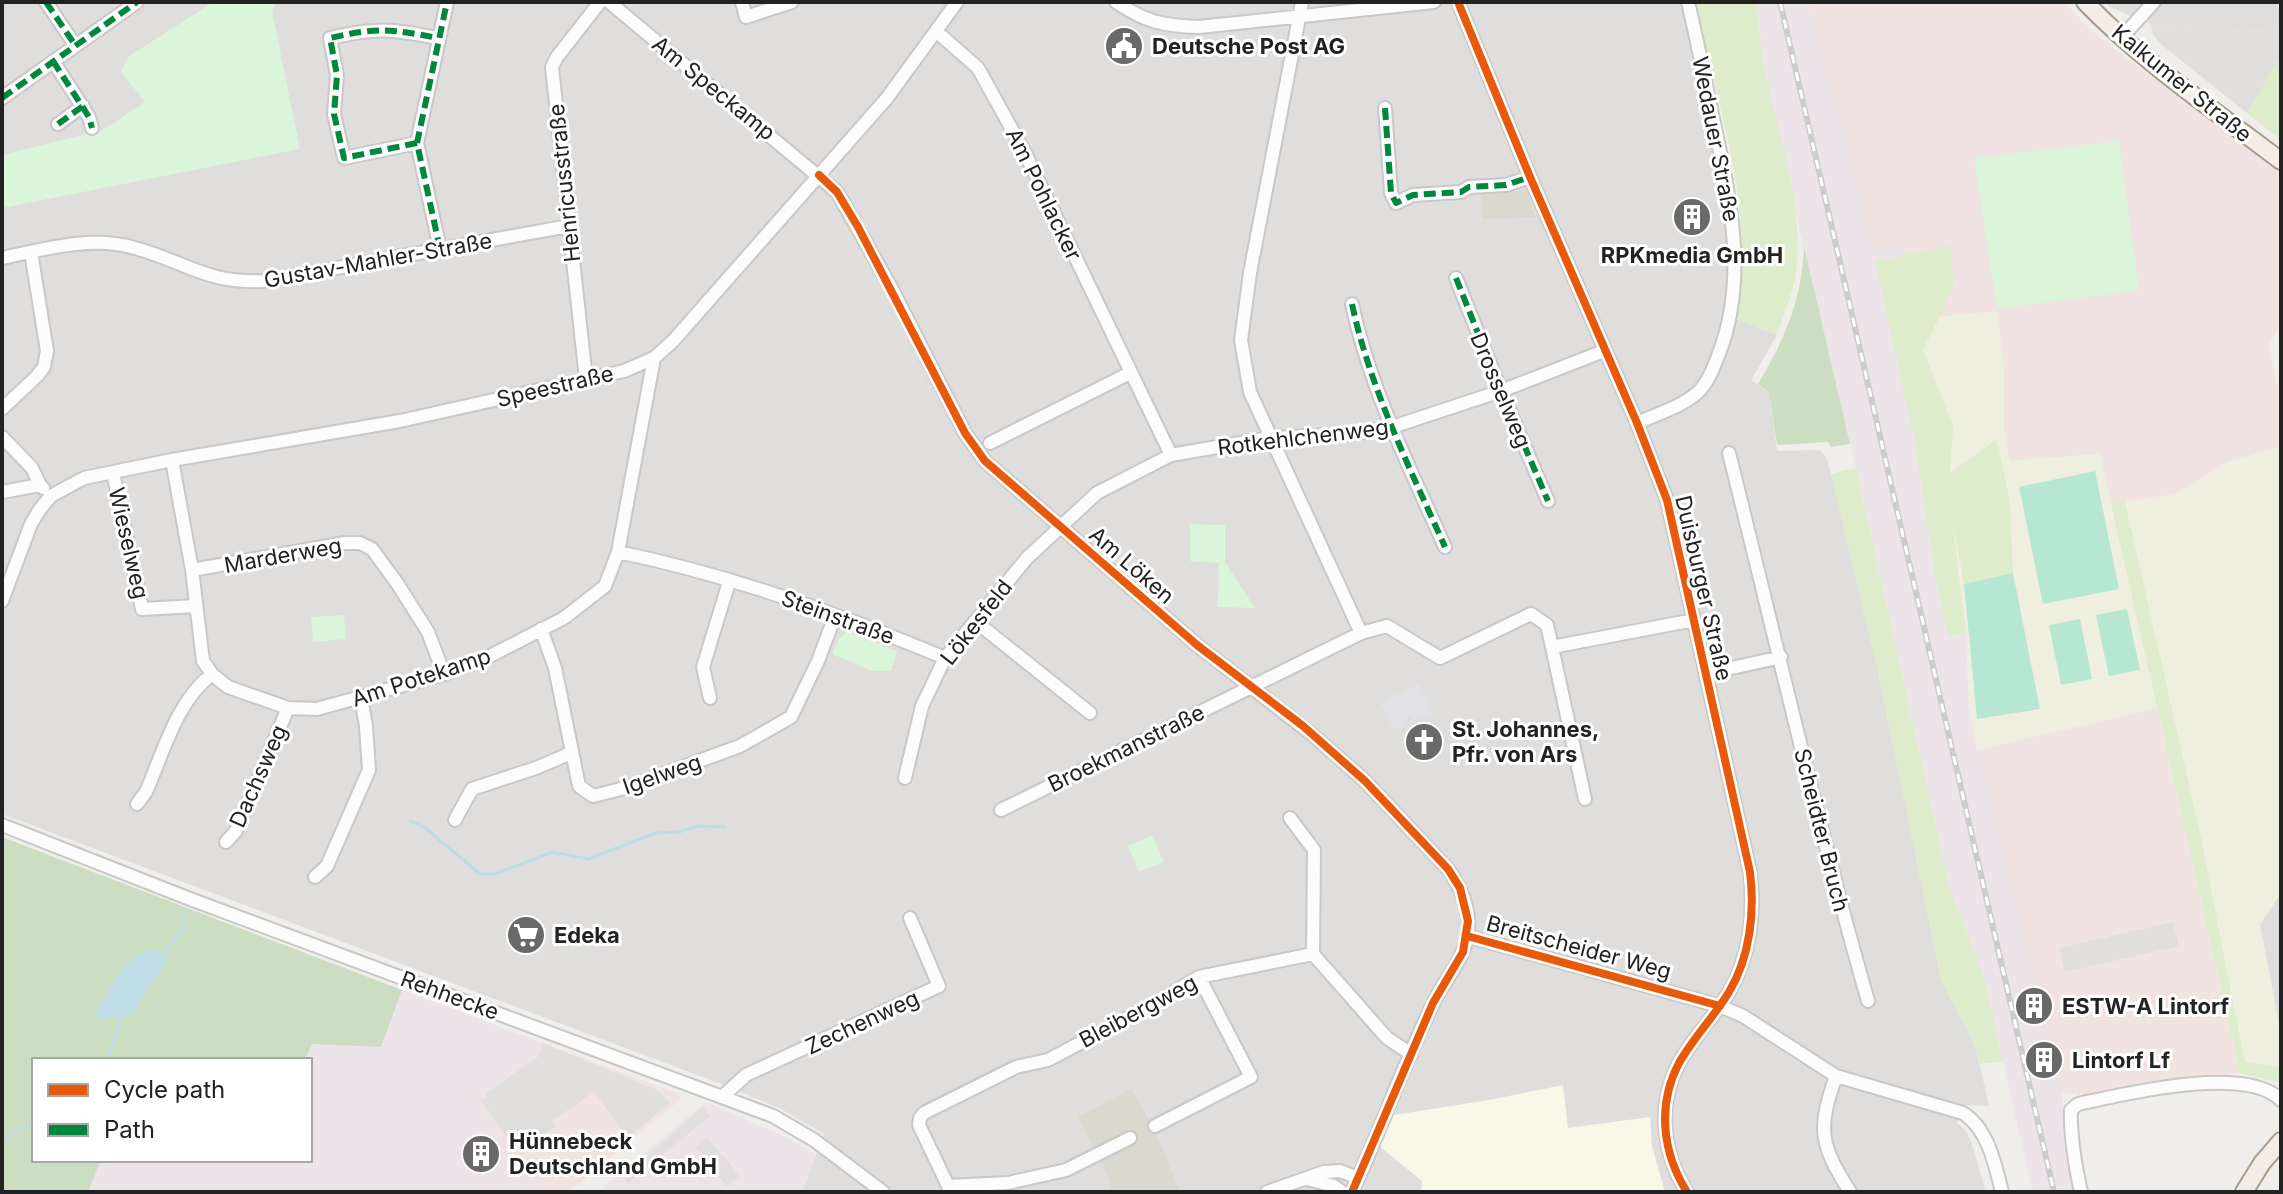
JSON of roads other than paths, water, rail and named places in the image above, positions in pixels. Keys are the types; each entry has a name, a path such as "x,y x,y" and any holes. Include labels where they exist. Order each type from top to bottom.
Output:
{"main road":[{"name":"Kalkumer Straße","path":"2085,2 2122,37 2281,161"},
{"path":"2244,1192 2262,1163 2281,1141"}],"street":[{"path":"46,2 75,45"},
{"path":"2,98 137,2"},
{"path":"440,249 417,143 447,2"},
{"name":"Henricusstraße","path":"586,379 552,67 600,2"},
{"name":"Am Speckamp","path":"609,2 819,175"},
{"path":"742,2 746,17 792,2"},
{"name":"Speestraße","path":"51,496 84,478 400,421 624,371 654,358 673,341 887,98 957,2"},
{"path":"1116,2 1141,19 1174,26 1199,27 1434,2"},
{"path":"1302,2 1250,273 1241,340 1250,392 1361,633 1387,626 1440,658 1531,614 1547,625 1585,799"},
{"name":"Duisburger Straße","path":"1458,2 1667,500 1750,872 1753,893 1747,940 1731,989 1680,1061 1669,1084 1664,1124 1666,1144 1687,1192"},
{"name":"Wedauer Straße","path":"1637,423 1698,392 1711,375 1727,331 1733,293 1735,253 1732,209 1688,2"},
{"path":"2122,37 2154,2"},
{"path":"417,143 344,158 334,114 337,75 330,38 368,29 390,29 438,38"},
{"name":"Am Pohlacker","path":"936,31 978,68 1025,153 1171,455"},
{"path":"53,61 83,106 92,128"},
{"path":"58,124 83,106"},
{"path":"1385,108 1391,193 1396,203 1413,195 1461,192 1469,187 1506,185 1530,177"},
{"name":"Am Löken","path":"819,175 837,192 858,227 976,451 1197,645 1252,686 1365,781 1448,869 1460,888 1466,906 1467,936"},
{"name":"Gustav-Mahler-Straße","path":"2,258 77,244 108,243 135,248 207,275 243,282 264,281 569,226"},
{"path":"2,409 44,367 47,351 31,252"},
{"name":"Drosselweg","path":"1456,278 1548,501"},
{"path":"1352,304 1360,341 1392,427 1445,547"},
{"name":"Rotkehlchenweg","path":"1059,527 1097,493 1171,455 1269,438 1340,435 1392,427 1501,391 1604,351"},
{"name":"Am Potekamp","path":"212,674 228,687 288,708 317,709 444,674 484,659 564,618 605,586 618,552 654,358"},
{"path":"990,443 1130,373"},
{"path":"2,437 32,468 40,485 51,496 31,524 2,601"},
{"name":"Scheidter Bruch","path":"1729,453 1812,794 1868,1001"},
{"path":"137,804 146,792 184,702 195,687 212,674 203,661 192,570 172,460"},
{"name":"Wieselweg","path":"113,473 142,609 196,606"},
{"path":"2,492 40,485"},
{"name":"Lökesfeld","path":"905,778 922,706 945,658 1027,558 1059,527"},
{"name":"Marderweg","path":"192,570 360,543 372,549 397,583 428,632 444,674"},
{"name":"Steinstraße","path":"618,552 769,592 945,658"},
{"path":"710,698 703,667 729,582"},
{"name":"Igelweg","path":"541,629 555,668 579,786 593,796 625,788 740,746 791,717 835,616"},
{"path":"1552,647 1694,620"},
{"path":"975,621 1090,713"},
{"name":"Broekmanstraße","path":"1001,810 1361,633"},
{"path":"1705,674 1781,657"},
{"path":"315,877 327,866 369,770 361,698"},
{"name":"Dachsweg","path":"226,842 236,831 288,708"},
{"path":"455,820 472,789 571,753"},
{"path":"1290,818 1314,850 1313,954 1387,1038 1411,1054"},
{"name":"Rehhecke","path":"2,825 190,899 773,1116 814,1140 883,1192"},
{"name":"Zechenweg","path":"722,1097 746,1075 939,986 910,918"},
{"name":"Breitscheider Weg","path":"1352,1192 1433,1003 1463,952 1467,936 1720,1006 1743,1016 1836,1076 1945,1106 1973,1120 1984,1137 2002,1192"},
{"name":"Bleibergweg","path":"949,1189 919,1125 924,1113 1016,1067 1048,1060 1199,977 1313,954"},
{"path":"1155,1126 1251,1077 1199,977"},
{"path":"1836,1076 1822,1130 1832,1164 1850,1192"},
{"path":"2081,1192 2073,1155 2071,1110 2078,1104 2160,1088 2228,1082 2265,1088 2281,1100"},
{"path":"949,1189 1008,1183 1066,1170 1130,1138"},
{"path":"1267,1192 1324,1172 1340,1171 1358,1178"},
{"path":"1307,1179 1334,1186 1342,1192"}],"water":[{"path":"156,949 168,958 132,1015 100,1020 95,1014 119,973 144,952"}],"waterway":[{"path":"410,821 424,827 480,874 494,874 553,852 588,859 656,833 679,832 698,826 725,827"},
{"path":"163,956 181,932 185,912"},
{"path":"108,1058 123,1015"},
{"path":"2,1144 16,1130 32,1125"}],"railway":[{"path":"1780,2 2054,1192"}],"place":[{"name":"Deutsche Post AG","path":"1124,46"},
{"name":"RPKmedia GmbH","path":"1692,217"},
{"name":"St. Johannes, Pfr. von Ars","path":"1424,742"},
{"name":"Edeka","path":"526,935"},
{"name":"ESTW-A Lintorf","path":"2034,1006"},
{"name":"Lintorf Lf","path":"2044,1060"},
{"name":"Hünnebeck Deutschland GmbH","path":"481,1154"}]}
